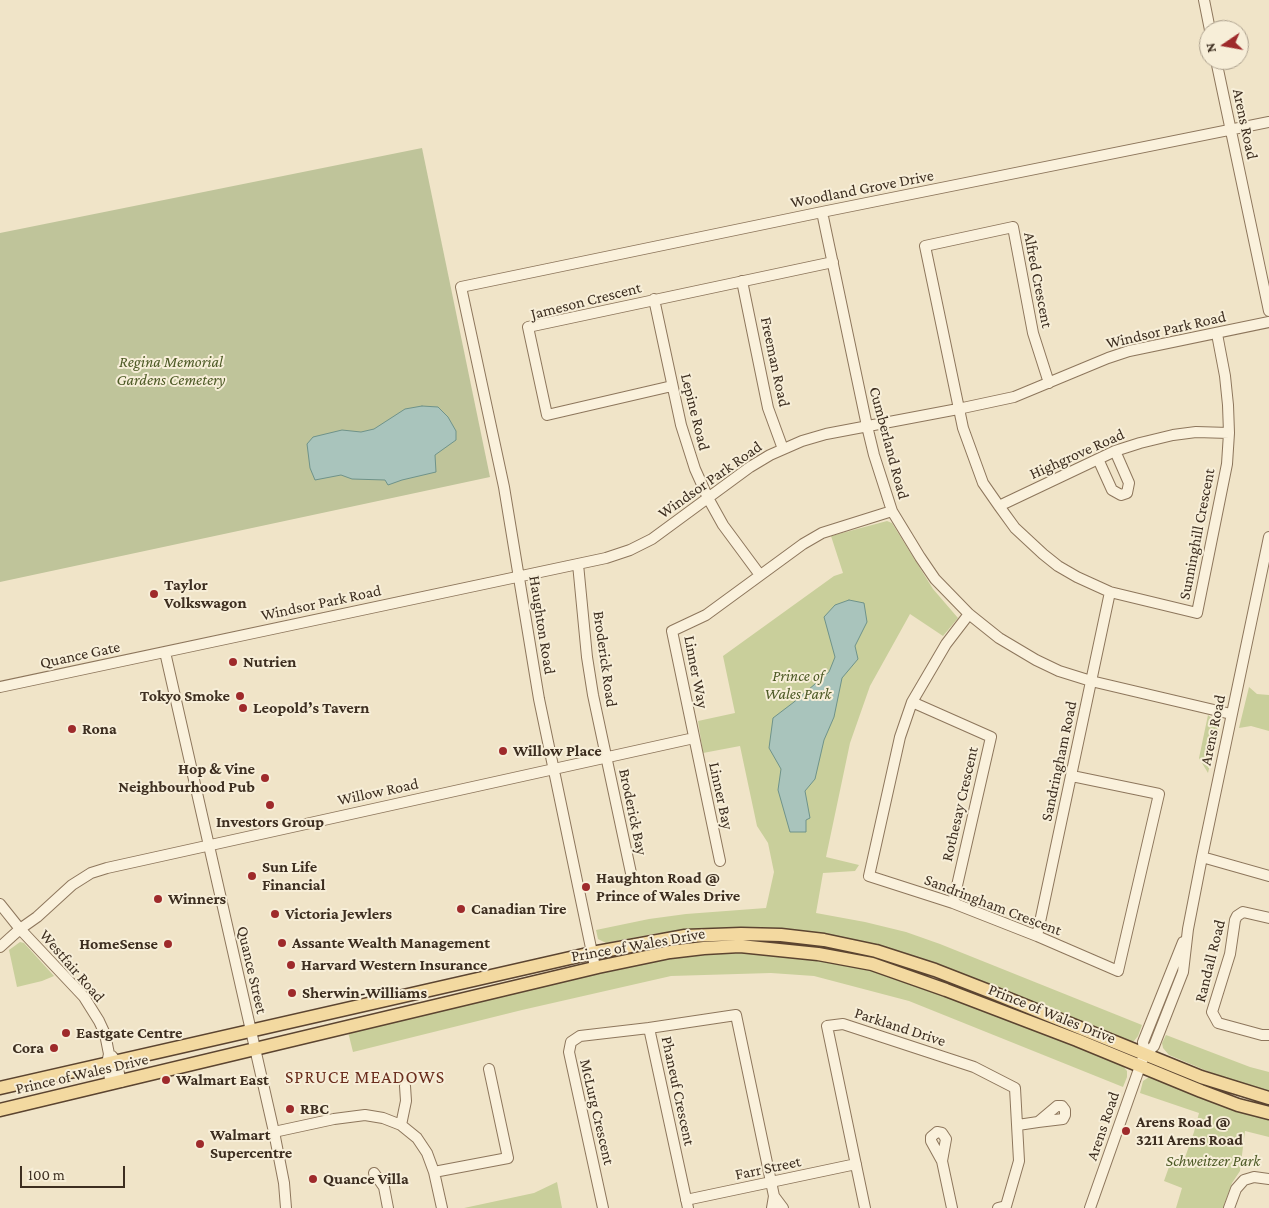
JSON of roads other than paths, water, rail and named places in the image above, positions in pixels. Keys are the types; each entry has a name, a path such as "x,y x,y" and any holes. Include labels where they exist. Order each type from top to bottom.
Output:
{"main road":[{"name":"Prince of Wales Drive","path":"0,1088 111,1060 251,1032 592,953 685,936 741,934 781,935 824,940 876,951 935,970 1238,1105 1269,1113"},
{"name":"Prince of Wales Drive","path":"0,1110 595,967 670,952 740,946 818,954 872,964 1077,1040 1269,1098"}],"street":[{"path":"1204,0 1208,20"},
{"name":"Arens Road","path":"1218,70 1269,311"},
{"name":"Woodland Grove Drive","path":"462,287 1269,122"},
{"name":"Cumberland Road","path":"822,212 866,426 892,510 926,566 969,614 999,638 1036,660 1059,671 1091,681 1231,714"},
{"name":"Alfred Crescent","path":"958,409 925,246 1013,227 1033,333 1049,383"},
{"name":"Jameson Crescent","path":"672,386 547,415 528,328 654,299 832,262"},
{"name":"Freeman Road","path":"742,281 768,408 783,449"},
{"name":"Haughton Road","path":"462,287 504,487 539,699 595,967"},
{"name":"Lepine Road","path":"654,299 687,446 708,498 729,533 760,575"},
{"name":"Windsor Park Road","path":"165,652 606,558 641,544 662,532 750,467 783,449 814,437 1014,397 1129,351 1269,322"},
{"name":"Sunninghill Crescent","path":"958,409 962,428 983,483 1015,528 1058,566 1110,592 1197,613 1227,464 1229,433 1226,376 1217,334"},
{"name":"Highgrove Road","path":"999,506 1115,451 1140,442 1196,432 1229,433"},
{"path":"1098,459 1112,490 1121,495 1127,493 1129,483 1115,451"},
{"name":"Linner Way","path":"694,738 672,631 706,615 803,544 822,533 892,510"},
{"name":"Arens Road","path":"1090,1208 1142,1061 1143,1042 1188,930 1231,714 1266,564 1269,537"},
{"name":"Broderick Road","path":"578,564 590,676 606,757"},
{"name":"Sandringham Road","path":"1037,936 1110,592"},
{"name":"Sandringham Crescent","path":"969,614 946,644 912,702 900,737 869,876 953,903 1118,971 1159,794 1072,776"},
{"name":"Quance Gate","path":"0,686 165,652"},
{"name":"Quance Street","path":"165,652 274,1132 284,1183 286,1208"},
{"name":"Rothesay Crescent","path":"912,702 991,737 953,903"},
{"path":"554,768 694,738"},
{"name":"Linner Bay","path":"694,738 720,861"},
{"name":"Broderick Bay","path":"606,757 631,873"},
{"name":"Willow Road","path":"209,844 554,768"},
{"path":"0,947 72,886 91,873 209,844"},
{"path":"1202,857 1269,876"},
{"name":"Westfair Road","path":"0,904 20,929 84,997 105,1034 116,1083"},
{"name":"Randall Road","path":"1269,918 1243,912 1237,916 1230,954 1212,1012 1218,1023 1262,1035 1269,1035"},
{"name":"Phaneuf Crescent","path":"687,1204 649,1028 736,1016 772,1183"},
{"name":"Parkland Drive","path":"865,1208 827,1026 843,1024 974,1067 1015,1088 1019,1161 1006,1206 998,1208"},
{"name":"McLurg Crescent","path":"603,1208 569,1052 571,1042 580,1036 649,1028"},
{"path":"434,1172 508,1158 489,1069"},
{"path":"401,1125 406,1101 405,1086"},
{"path":"274,1132 334,1119 365,1115 383,1118 401,1125 417,1138 427,1153 434,1172 442,1208"},
{"path":"1018,1125 1038,1122"},
{"path":"942,1161 952,1208"},
{"name":"Farr Street","path":"687,1204 856,1164"},
{"path":"374,1172 384,1187 388,1208"},
{"path":"1229,1208 1236,1189 1244,1180 1254,1177 1269,1179"},
{"path":"772,1183 774,1196 772,1208"},
{"path":"774,1196 783,1208"}],"water":[{"path":"422,406 438,407 448,417 456,431 456,440 435,455 436,472 388,485 385,480 352,479 341,475 315,480 310,468 307,444 313,437 342,430 361,432 374,429 405,409"},
{"path":"849,600 864,603 867,622 855,646 858,659 842,678 834,717 824,740 815,779 805,791 810,818 806,820 806,832 790,832 778,790 781,769 769,748 773,718 829,672 835,657 824,617 835,605"}],"place":[{"name":"Taylor Volkswagon","path":"154,594"},
{"name":"Nutrien","path":"233,662"},
{"name":"Tokyo Smoke","path":"240,696"},
{"name":"Leopold’s Tavern","path":"243,708"},
{"name":"Rona","path":"72,729"},
{"name":"Willow Place","path":"503,751"},
{"name":"Hop & Vine Neighbourhood Pub","path":"265,778"},
{"name":"Investors Group","path":"270,805"},
{"name":"Sun Life Financial","path":"252,876"},
{"name":"Haughton Road @ Prince of Wales Drive","path":"586,887"},
{"name":"Winners","path":"158,899"},
{"name":"Canadian Tire","path":"461,909"},
{"name":"Victoria Jewlers","path":"275,914"},
{"name":"Assante Wealth Management","path":"282,943"},
{"name":"HomeSense","path":"168,944"},
{"name":"Harvard Western Insurance","path":"291,965"},
{"name":"Sherwin-Williams","path":"292,993"},
{"name":"Eastgate Centre","path":"66,1033"},
{"name":"Cora","path":"54,1048"},
{"name":"Walmart East","path":"166,1080"},
{"name":"RBC","path":"290,1109"},
{"name":"Arens Road @ 3211 Arens Road","path":"1126,1131"},
{"name":"Walmart Supercentre","path":"200,1144"},
{"name":"Quance Villa","path":"313,1179"}],"district":[{"name":"SPRUCE MEADOWS","path":"365,1077"}],"park label":[{"name":"Regina Memorial Gardens Cemetery","path":"171,371"},
{"name":"Prince of Wales Park","path":"798,685"},
{"name":"Schweitzer Park","path":"1213,1161"}]}
